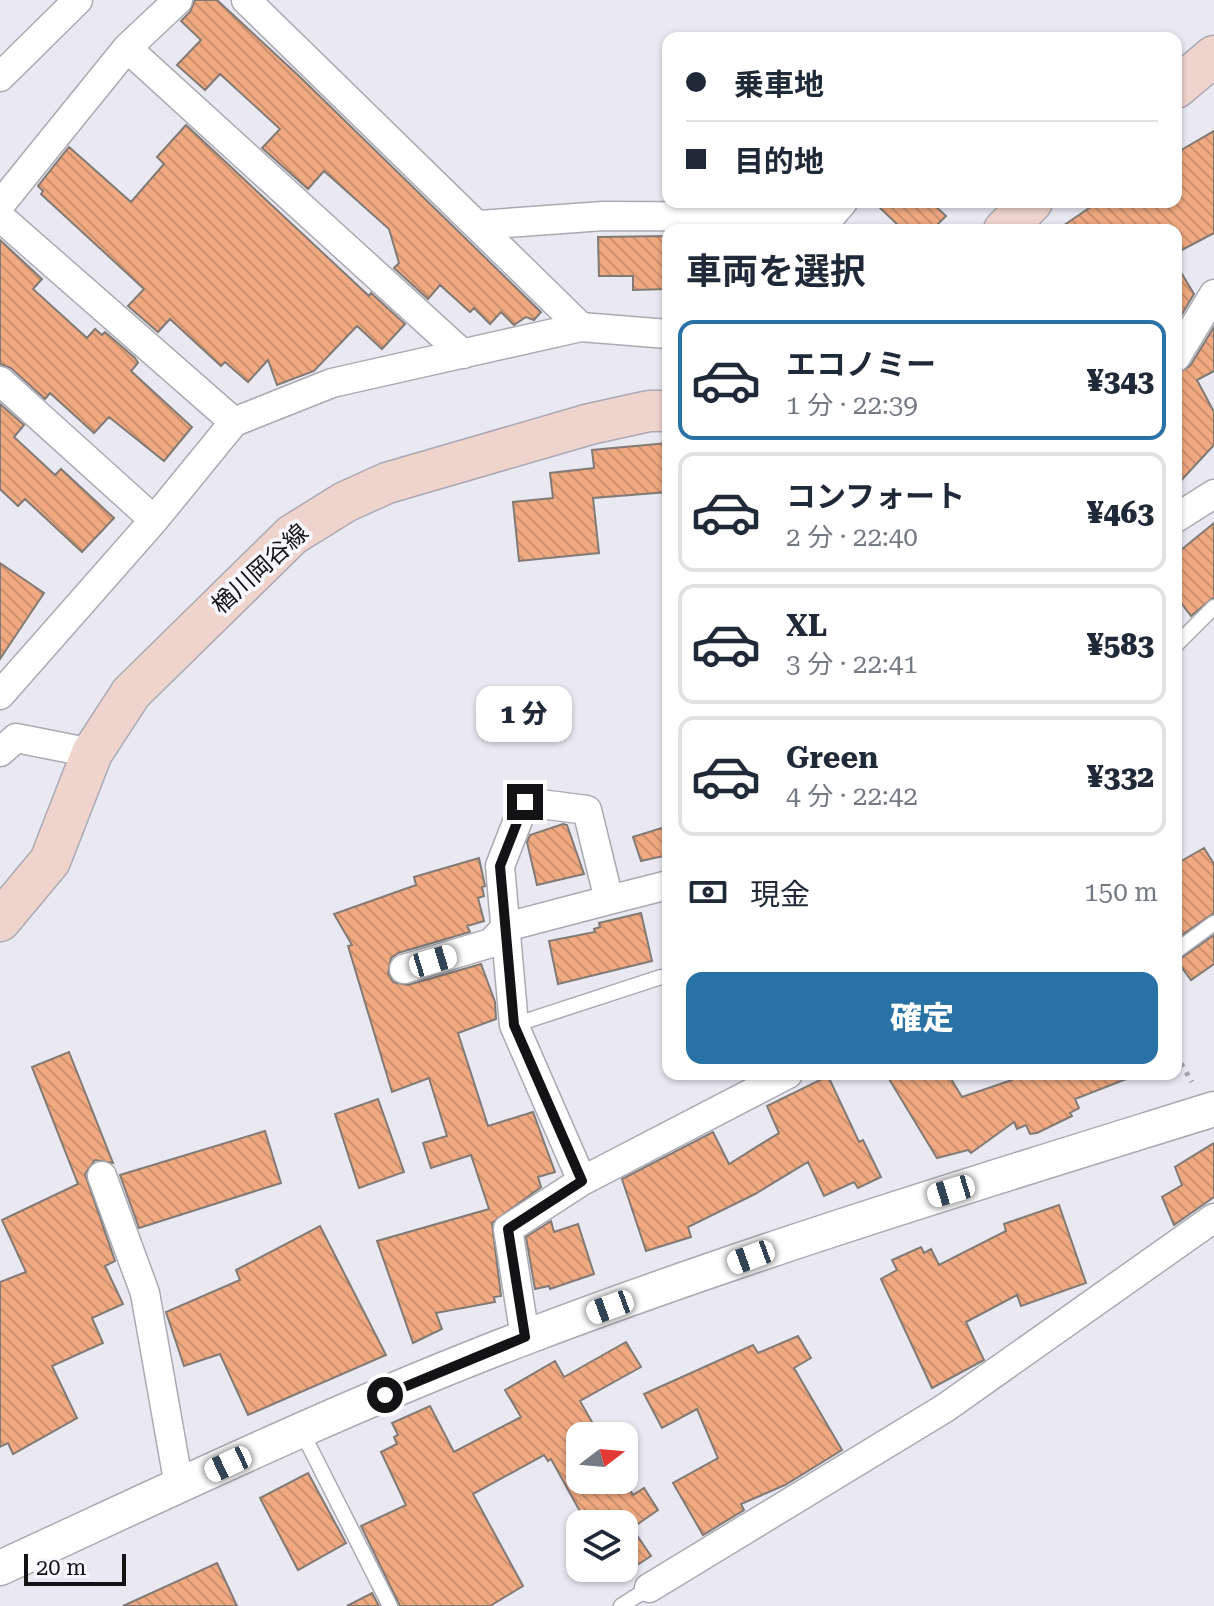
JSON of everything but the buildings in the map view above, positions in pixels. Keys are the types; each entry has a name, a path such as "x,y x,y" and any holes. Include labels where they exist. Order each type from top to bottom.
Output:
{"main road":[{"path":"1182,83 1214,56"},
{"path":"1010,224 1026,208"},
{"name":"楢川岡谷線","path":"0,921 50,861 76,802 92,753 131,693 218,604 292,535 345,502 387,483 590,424 662,411"}],"street":[{"path":"0,77 78,0"},
{"path":"0,205 127,48 178,0"},
{"path":"246,0 581,327"},
{"path":"127,48 463,354"},
{"path":"479,225 603,216 830,217 838,208"},
{"path":"0,217 234,422"},
{"path":"1182,347 1214,294"},
{"path":"0,695 154,520 234,422 332,383 581,327 662,334"},
{"path":"0,381 154,520"},
{"path":"1182,514 1214,494"},
{"path":"0,752 16,738 92,753"},
{"path":"582,1181 514,1025 500,866 525,802 587,810 609,900"},
{"path":"404,969 491,943 506,927 662,887"},
{"path":"525,1337 508,1229 582,1181 776,1080"},
{"path":"0,1568 301,1430 525,1337 836,1227 1214,1109"},
{"path":"102,1176 145,1293 179,1486"},
{"path":"649,1588 945,1408 1214,1218"}],"lane":[{"path":"1182,639 1214,607"},
{"path":"1182,947 1214,923"},
{"path":"514,1025 661,977"},
{"path":"301,1430 390,1606"},
{"path":"621,1606 649,1588"}],"route":[{"path":"385,1395 525,1337 508,1229 582,1181 514,1025 500,866 525,802"}]}
